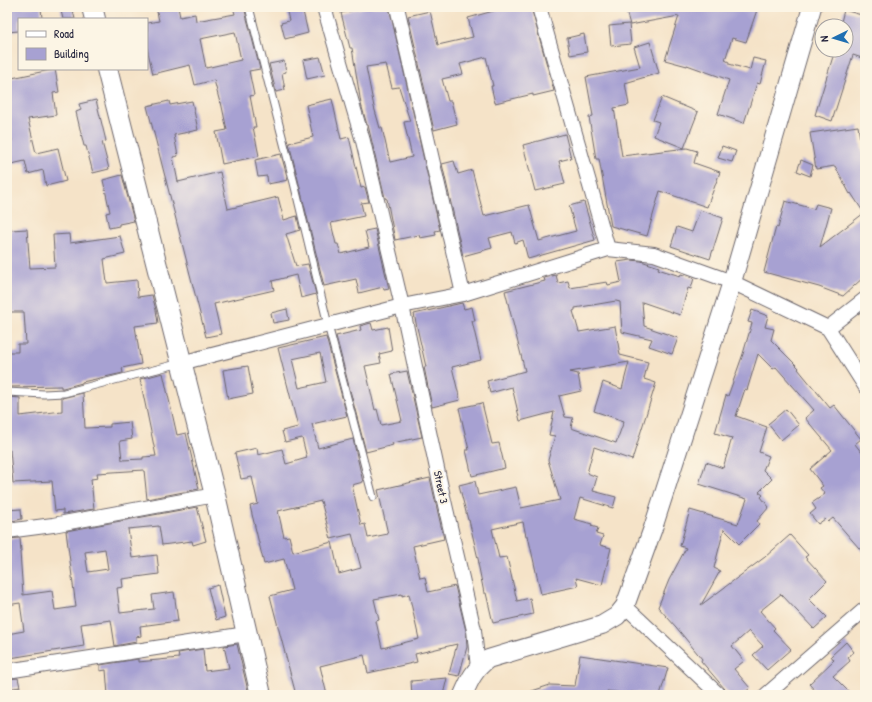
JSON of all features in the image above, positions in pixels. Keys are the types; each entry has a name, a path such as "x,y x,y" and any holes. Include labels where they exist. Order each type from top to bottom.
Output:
{"main road":[{"path":"92,7 95,18"},
{"path":"107,70 215,495 261,695"}],"street":[{"name":"Street 3","path":"324,7 364,141 474,630 478,668"},
{"path":"397,7 463,294"},
{"path":"539,7 608,249"},
{"path":"462,695 470,677 488,659 602,625 617,616 625,606 655,521 732,282 812,7"},
{"path":"181,363 402,306 463,294 608,249 654,254 732,282 828,328 865,386"},
{"path":"828,328 865,299"},
{"path":"7,531 53,525 215,495"},
{"path":"625,606 718,695"},
{"path":"766,695 865,609"},
{"path":"7,672 246,634"}],"lane":[{"path":"249,7 372,497"},
{"path":"7,392 44,394 64,393 181,363"}],"building":[{"path":"7,7 41,7 42,18 18,18 18,31 7,32"},
{"path":"60,7 72,7 75,18 63,18"},
{"path":"156,7 178,7 180,17 195,14 196,21 235,14 233,7 244,7 260,69 249,71 254,95 250,96 256,127 253,127 259,156 222,164 216,132 227,130 221,102 220,103 214,80 195,85 190,65 153,74 148,52 148,23 159,21","holes":["235,32 241,60 206,68 200,39"]},
{"path":"286,7 302,7 308,33 285,39 281,23 289,21"},
{"path":"366,7 389,7 440,230 435,231 436,235 420,238 419,235 395,240 387,199 385,198 368,125 361,104 352,48 350,48 341,13","holes":["386,64 392,88 399,87 410,121 404,122 412,157 390,162 382,128 380,128 374,107 366,67"]},
{"path":"508,7 531,7 554,91 533,96 533,94 495,103 491,86 493,86 486,57 460,64 463,74 442,79 448,101 451,101 457,124 434,130 408,16 430,11 438,45 473,37 468,18"},
{"path":"625,7 758,7 746,42 732,38 725,60 729,62 729,64 750,70 753,58 766,61 760,84 757,83 744,123 718,114 729,80 687,65 665,60 679,16 630,25"},
{"path":"844,10 865,16 865,59 854,55 854,18 842,18"},
{"path":"629,24 631,44 611,46 609,26"},
{"path":"584,34 587,52 570,55 567,38"},
{"path":"650,42 659,73 625,83 629,105 614,108 622,156 687,148 697,151 694,163 720,172 707,207 660,191 647,236 611,226 599,159 596,159 589,117 593,116 586,77 640,67 634,47"},
{"path":"320,57 325,75 307,79 303,60"},
{"path":"833,58 852,58 832,121 815,115"},
{"path":"284,61 286,72 282,73 285,90 276,92 269,64"},
{"path":"55,70 59,92 53,93 56,115 28,119 36,153 58,148 66,181 46,186 43,170 28,174 25,161 7,165 7,143 12,141 7,115 7,79"},
{"path":"662,97 698,112 684,148 654,136 659,122 653,120"},
{"path":"332,99 341,139 349,137 361,188 365,187 369,202 361,203 364,216 331,223 336,244 338,244 341,254 369,247 365,231 375,229 389,289 384,290 383,287 359,293 356,279 324,286 289,143 313,137 306,105"},
{"path":"96,100 106,141 102,142 109,169 93,173 86,146 84,146 76,112 81,110 79,104"},
{"path":"169,101 170,105 192,101 198,130 174,135 178,156 173,157 178,182 220,172 228,209 278,197 284,220 297,216 300,230 286,234 296,266 308,264 316,294 301,298 296,275 272,281 274,290 214,304 221,334 206,337 147,106"},
{"path":"858,126 865,169 865,276 843,296 819,287 764,272 776,227 778,228 785,201 814,209 816,204 831,208 820,247 864,213 851,193 850,194 835,166 816,169 810,133"},
{"path":"565,134 571,158 559,161 565,184 535,191 523,145"},
{"path":"722,146 736,151 732,162 718,158"},
{"path":"281,154 288,180 268,184 267,176 258,177 255,160"},
{"path":"801,160 813,165 810,176 797,171"},
{"path":"454,161 458,174 472,170 484,216 529,205 539,241 576,231 569,206 584,202 595,240 528,259 523,240 515,243 512,232 489,238 492,248 463,256 442,164"},
{"path":"122,175 134,221 109,228 106,213 110,212 103,180"},
{"path":"700,210 723,218 710,259 671,246 677,227 692,232"},
{"path":"27,229 30,268 55,267 53,235 69,234 70,243 120,236 125,254 104,259 107,283 137,280 138,297 152,295 156,310 158,323 135,326 141,364 122,368 123,373 82,382 63,388 61,388 61,386 9,387 9,379 7,379 7,352 18,352 18,344 26,344 24,312 8,312 7,239 11,239 10,230"},
{"path":"631,260 641,261 659,267 658,269 680,276 681,274 694,278 691,289 688,288 680,315 642,302 644,326 678,338 672,354 649,346 652,339 622,332 620,302 616,301 575,308 573,311 579,332 615,326 620,355 648,362 644,379 656,383 632,460 594,447 587,473 597,477 593,491 616,497 613,508 580,498 574,519 592,524 591,526 598,528 596,534 603,536 600,545 611,548 602,585 576,578 578,586 541,594 528,536 526,536 523,522 492,529 499,558 507,557 517,601 530,598 533,614 493,623 486,593 484,593 479,563 459,485 475,481 478,495 516,487 521,508 560,500 548,460 555,436 549,435 554,412 520,421 512,387 490,393 487,381 525,371 505,291 545,281 544,278 556,275 558,283 568,281 570,288 607,282 608,285 621,282 617,262","holes":["629,362 622,389 603,382 594,411 624,421 616,443 571,428 573,418 565,417 559,396 581,391 578,374 570,372"]},
{"path":"462,303 464,309 472,307 475,321 472,321 481,360 452,367 460,400 432,407 424,367 426,367 414,314"},
{"path":"287,309 289,320 273,323 271,313"},
{"path":"752,310 768,316 765,327 774,329 771,340 799,368 798,369 830,408 834,405 861,439 855,444 865,457 865,555 833,518 828,522 825,519 818,524 810,514 816,509 812,503 825,494 820,488 823,486 810,469 832,450 805,418 814,410 776,367 773,369 758,354 747,390 745,389 736,416 767,427 759,452 769,456 763,470 772,479 759,492 763,495 761,497 769,507 757,521 759,524 739,544 724,529 714,568 720,571 701,605 765,557 790,535 808,555 805,557 827,581 809,599 827,617 814,629 781,594 760,611 775,628 773,630 791,649 767,670 753,655 763,646 749,631 732,646 744,661 734,669 750,688 742,695 730,695 701,661 702,659 676,627 658,607 669,580 686,548 680,546 690,510 738,524 747,499 699,484 706,462 723,468 732,438 715,433 726,395 728,396 743,354 752,323 748,322"},
{"path":"371,323 373,330 388,327 392,351 379,354 381,363 365,366 375,410 377,409 381,425 402,421 391,374 407,371 422,437 392,443 393,445 366,452 336,336 361,330 360,326"},
{"path":"326,337 347,416 312,424 318,448 353,439 363,482 352,485 361,525 365,524 368,538 388,534 378,490 430,478 444,539 413,546 420,578 425,577 428,592 455,586 466,631 467,647 459,676 449,674 457,644 415,654 417,662 368,673 364,655 320,666 327,695 296,695 270,596 292,590 284,559 264,564 250,506 258,504 252,477 241,479 235,453 257,448 258,455 282,449 286,464 307,458 302,438 285,442 282,431 298,427 278,348","holes":["320,353 326,382 299,388 292,359","321,501 331,539 352,534 361,568 339,574 332,542 293,552 289,536 284,537 278,511","409,594 419,639 382,648 376,621 379,620 374,599"]},
{"path":"248,366 253,394 228,399 223,370"},
{"path":"163,373 177,435 186,433 199,489 147,499 144,470 97,473 98,478 91,479 94,509 63,514 63,510 55,511 52,481 13,483 10,450 7,450 9,397 20,398 20,416 62,411 62,398 83,393 85,428 110,427 110,424 130,422 132,439 120,441 122,460 143,459 143,457 156,456 140,379"},
{"path":"482,403 492,444 499,443 505,468 472,476 466,450 469,450 459,408"},
{"path":"786,409 799,425 781,440 768,424"},
{"path":"197,507 206,541 193,545 192,541 162,545 159,526 128,529 132,558 157,555 159,574 122,579 123,587 117,588 120,613 154,609 152,595 174,592 178,621 140,626 141,636 136,637 136,642 115,646 111,620 81,624 84,646 10,658 7,634 24,631 20,603 7,605 7,539 20,538 23,595 52,591 55,610 76,607 66,531","holes":["105,549 108,569 88,572 85,552"]},
{"path":"21,509 22,519 7,522 7,510"},
{"path":"218,585 225,617 216,620 208,588"},
{"path":"846,642 854,652 848,657 850,661 833,676 852,695 819,695 809,684 834,660 831,656"},
{"path":"237,644 249,695 108,695 106,670 100,671 100,665 138,659 138,662 179,658 178,653 203,649 205,671 229,668 224,646"},
{"path":"580,655 668,668 660,695 607,691 607,695 526,695 526,693 550,685 575,686"},
{"path":"18,678 20,687 7,689 7,679"},
{"path":"447,678 443,695 412,695 411,681"}]}
